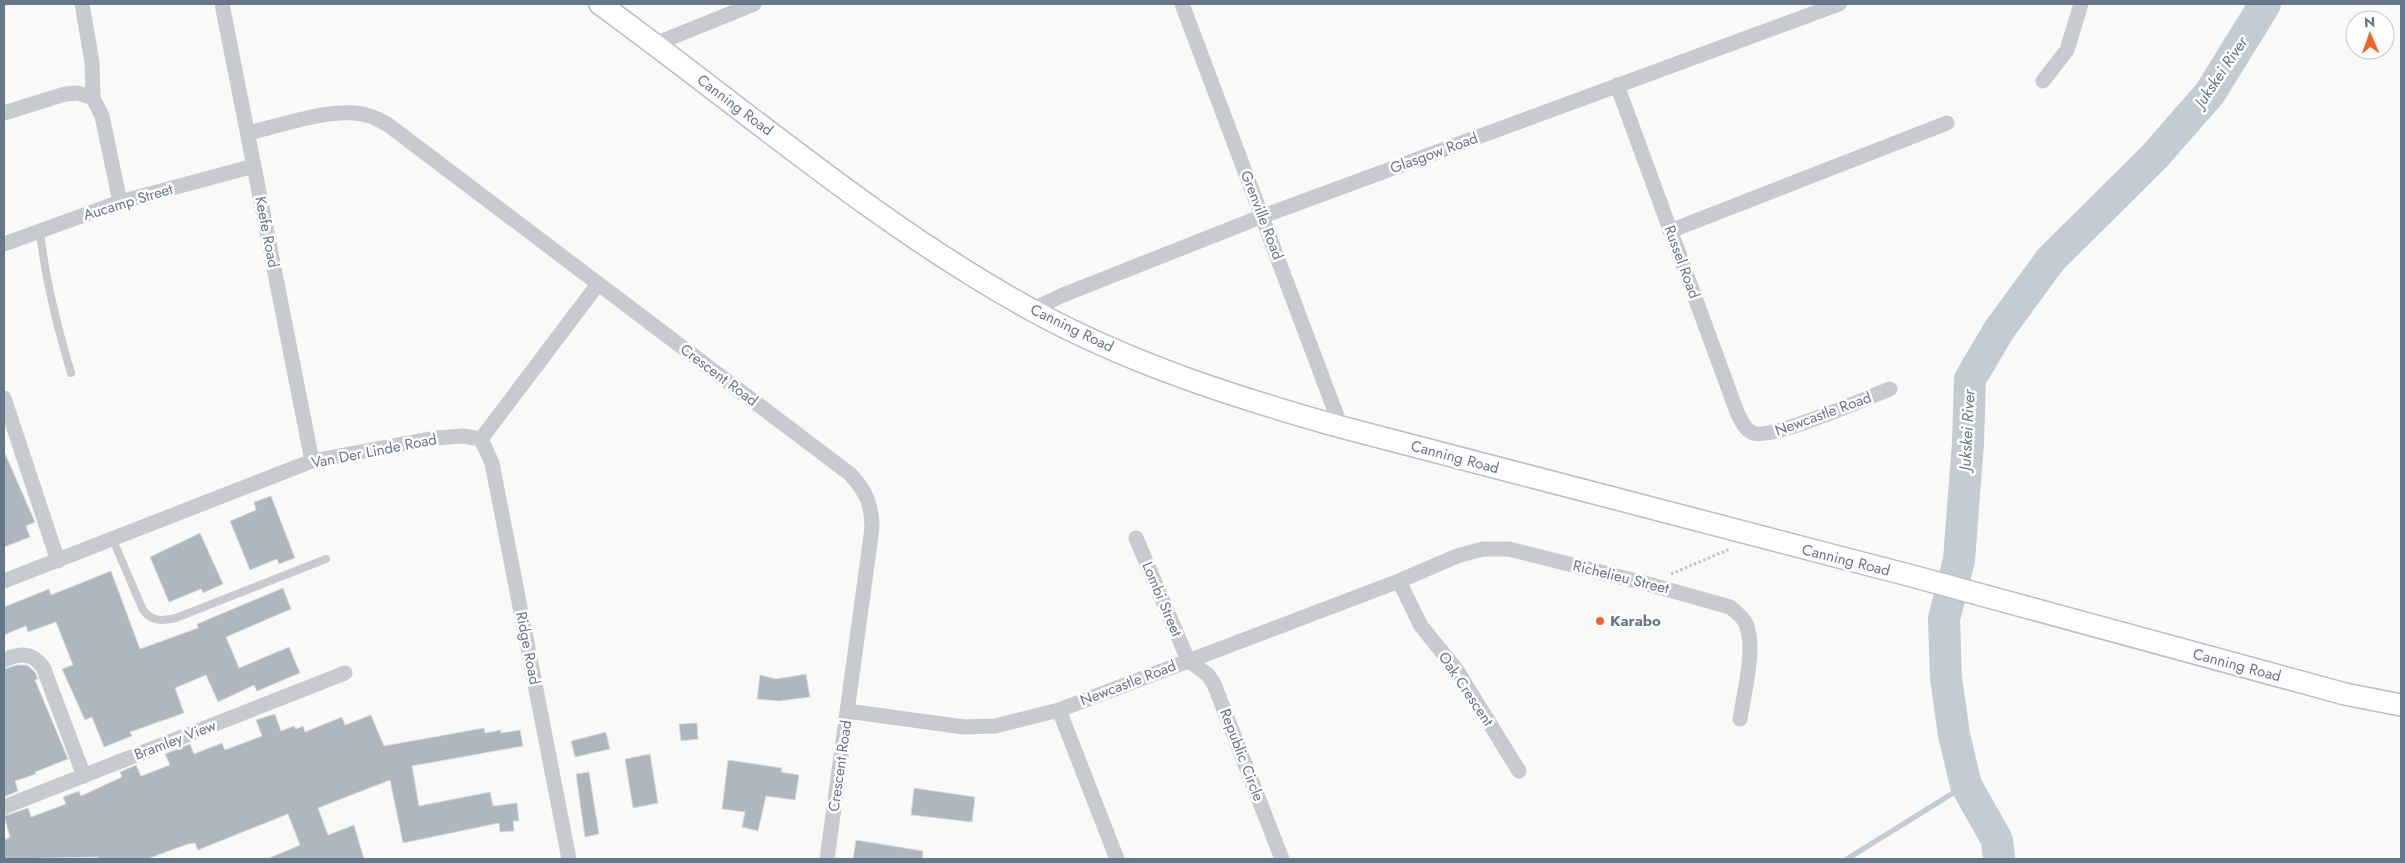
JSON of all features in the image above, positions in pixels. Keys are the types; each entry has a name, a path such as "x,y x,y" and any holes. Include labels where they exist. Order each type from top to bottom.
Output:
{"main road":[{"name":"Canning Road","path":"600,4 920,242 1032,310 1184,379 1341,427 1912,576 2336,692 2401,705"}],"street":[{"path":"82,4 92,62 93,98 102,116 120,202"},
{"name":"Keefe Road","path":"222,4 312,461"},
{"path":"655,44 754,4"},
{"name":"Grenville Road","path":"1182,4 1341,427"},
{"name":"Glasgow Road","path":"1032,310 1063,295 1262,216 1839,4"},
{"path":"2043,80 2067,50 2081,4"},
{"name":"Russel Road","path":"1617,85 1738,412 1747,429 1754,433"},
{"path":"4,112 65,94 78,93 93,98"},
{"name":"Crescent Road","path":"248,133 326,115 346,113 373,117 398,131 850,474 866,492 870,503 872,528 827,859"},
{"path":"1670,231 1947,123"},
{"name":"Aucamp Street","path":"4,244 120,202 254,166"},
{"path":"481,439 598,284"},
{"name":"Newcastle Road","path":"1754,433 1780,431 1890,389"},
{"path":"4,398 58,561"},
{"name":"Van Der Linde Road","path":"4,581 114,540 312,461 436,438 463,436 481,439"},
{"name":"Ridge Road","path":"481,439 492,463 569,859"},
{"name":"Lombi Street","path":"1136,538 1188,660"},
{"name":"Richelieu Street","path":"1399,581 1457,556 1483,549 1498,548 1509,549 1718,602 1730,607 1741,616 1746,624 1750,648 1740,719"},
{"name":"Newcastle Road","path":"847,711 981,728 995,726 1059,710 1399,581"},
{"name":"Oak Crescent","path":"1399,581 1421,626 1456,669 1519,770"},
{"path":"4,660 21,654 30,655 38,659 43,666 84,776"},
{"name":"Republic Circle","path":"1188,660 1208,675 1214,684 1282,859"},
{"name":"Bramley View","path":"4,806 346,673"},
{"path":"1059,710 1116,859"}],"lane":[{"path":"40,231 44,269 52,306 71,373"},
{"path":"114,540 143,610 148,618 158,620 176,618 326,560"}],"path":[{"path":"1648,584 1731,549"}],"building":[{"path":"4,451 35,522 26,526 30,537 4,547"},
{"path":"271,496 295,558 279,564 277,559 250,570 230,521 256,510 254,502"},
{"path":"200,533 223,584 203,593 201,589 169,602 150,557"},
{"path":"111,571 140,649 198,628 197,624 283,588 291,609 226,637 239,668 289,647 300,673 257,691 254,685 218,702 206,675 175,688 184,713 130,732 132,736 104,747 92,717 85,720 62,669 73,665 56,622 28,632 26,626 4,635 4,607 49,589 51,595"},
{"path":"17,665 27,665 35,672 38,679 35,680 68,759 35,772 36,774 15,781 18,791 4,797 4,669"},
{"path":"806,674 810,697 779,701 757,699 760,675 776,679"},
{"path":"275,714 281,731 294,726 296,729 303,726 305,732 342,717 345,725 371,715 384,746 484,728 485,733 501,730 501,733 520,730 523,746 412,766 419,806 490,792 493,806 517,803 519,821 513,821 514,831 500,832 499,823 403,843 390,780 318,808 328,835 354,825 364,859 267,859 300,845 288,814 198,850 195,843 188,844 147,859 98,859 98,857 4,859 4,840 10,837 4,816 28,808 31,817 66,804 63,797 79,791 81,796 122,777 120,772 136,765 141,776 170,765 165,754 190,744 194,754 222,743 225,750 262,736 256,720"},
{"path":"697,723 698,739 681,741 679,724"},
{"path":"606,732 610,749 575,757 571,741"},
{"path":"650,754 658,803 633,808 625,759"},
{"path":"728,760 782,768 781,772 799,775 795,800 766,796 758,831 742,827 745,812 722,809"},
{"path":"589,772 599,834 585,837 576,774"},
{"path":"914,788 975,797 972,822 911,815"},
{"path":"856,840 923,851 922,859 853,859"}],"waterway":[{"name":"Jukskei River","path":"1999,859 1997,840 1966,785 1954,735 1946,678 1944,619 1959,560 1968,443 1970,379 1999,330 2051,259 2154,157 2210,93 2265,4"},
{"path":"1847,859 1966,785"}],"place":[{"name":"Karabo","path":"1600,621"}]}
